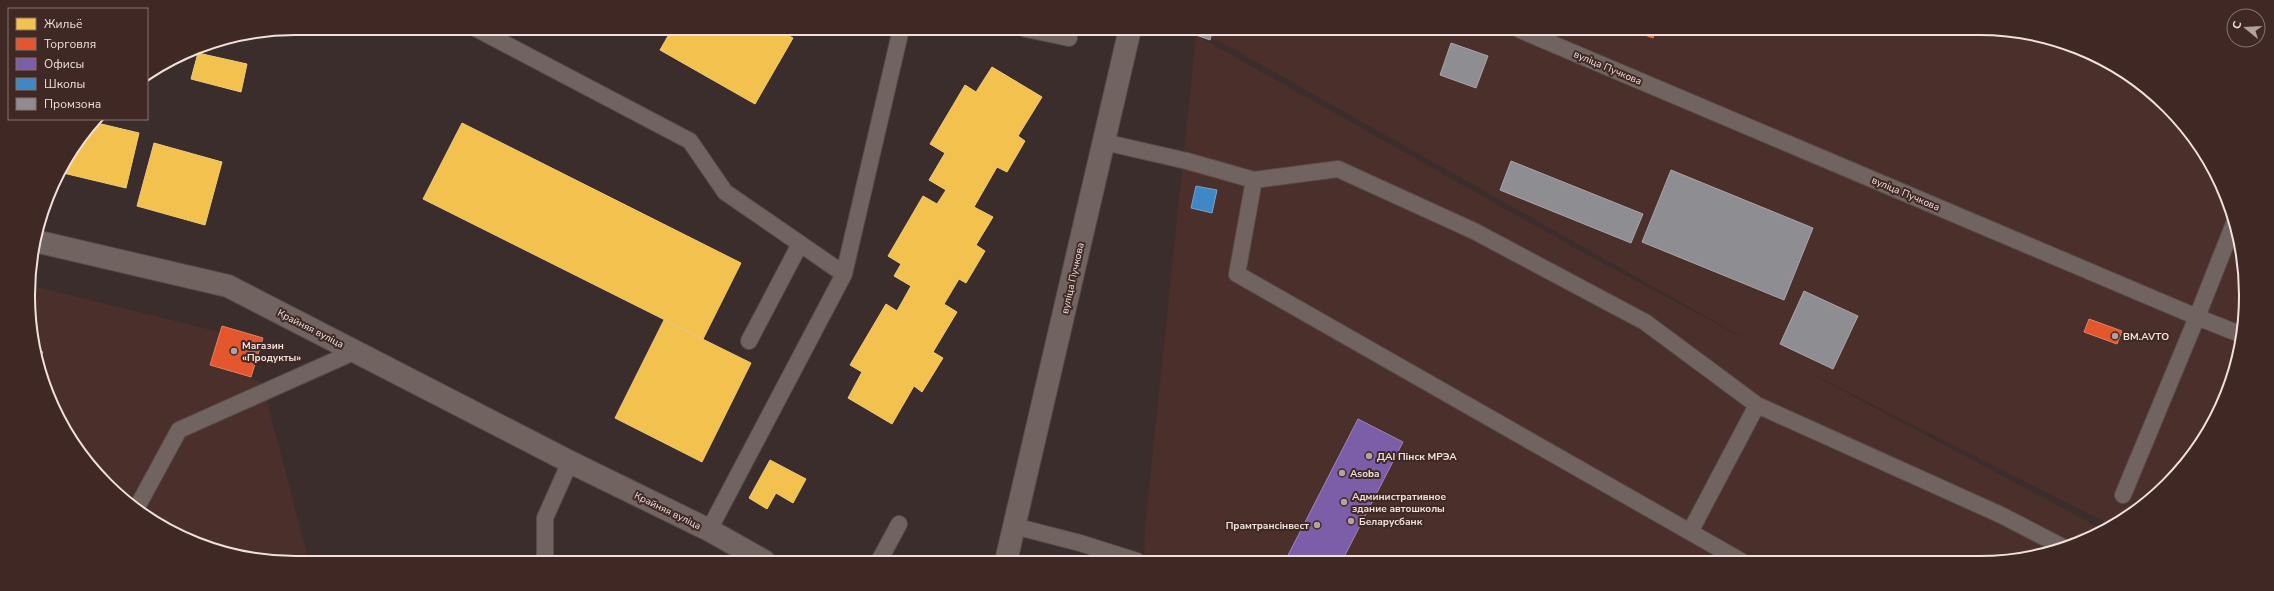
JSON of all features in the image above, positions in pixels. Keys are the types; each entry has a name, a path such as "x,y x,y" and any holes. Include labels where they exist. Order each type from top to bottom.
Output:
{"street":[{"name":"вуліца Пучкова","path":"1014,526 1129,35"},
{"name":"Крайняя вуліца","path":"41,242 228,286 570,462 709,530 755,556"},
{"path":"1007,556 1014,526"}],"lane":[{"path":"488,35 690,141 725,192 844,274"},
{"path":"709,530 844,274 900,35"},
{"path":"1055,35 1069,38"},
{"name":"вуліца Пучкова","path":"1532,35 2236,333"},
{"path":"1104,142 1187,161 1254,180 1338,169 1474,231 1645,322 1757,405 2001,515 2057,544"},
{"path":"1254,180 1237,274 1732,556"},
{"path":"2123,495 2231,232"},
{"path":"749,341 800,244"},
{"path":"139,503 179,430 356,351"},
{"path":"1690,532 1757,405"},
{"path":"545,556 545,518 570,462"},
{"path":"882,556 899,524"},
{"path":"1014,526 1080,543 1121,556"}],"shaded area":[{"path":"1196,35 1584,253 1751,342 1228,46 1204,35 1978,35 2013,37 2062,49 2109,70 2137,89 2163,111 2195,151 2212,180 2230,228 2237,261 2239,296 2237,330 2225,379 2204,426 2185,454 2163,480 2137,502 2106,523 1804,370 2098,527 2062,542 2013,554 1978,556 1144,556 1145,528"},
{"path":"36,287 220,332 210,365 262,382 308,556 261,554 228,547 196,536 165,521 151,512 111,480 79,440 62,411 55,395 44,363 37,330"}],"building: Жильё":[{"path":"669,35 787,35 793,38 755,104 660,50"},
{"path":"200,53 247,64 241,92 191,79 198,54"},
{"path":"992,67 1042,97 1018,136 1025,141 1007,172 997,167 974,207 993,217 976,245 985,251 966,283 959,279 944,304 957,312 933,352 943,358 922,392 914,386 892,424 848,398 862,372 850,365 886,304 897,311 911,286 894,276 901,264 888,256 923,196 937,204 946,190 929,180 945,153 930,144 965,85 976,92"},
{"path":"462,123 741,263 703,339 423,199"},
{"path":"100,124 139,133 126,188 65,174 79,151"},
{"path":"154,143 222,162 205,225 137,206"},
{"path":"664,320 751,363 702,462 615,418"},
{"path":"770,460 806,479 793,503 776,493 767,509 749,498"}],"building: Торговля":[{"path":"1645,35 1654,35 1653,38"},
{"path":"2089,319 2122,331 2117,344 2084,332"},
{"path":"222,326 263,338 251,377 210,365"}],"building: Офисы":[{"name":"Административное здание автошколы","path":"1358,419 1403,442 1345,556 1288,556"}],"building: Школы":[{"path":"1196,186 1217,190 1212,213 1191,208"}],"building: Промзона":[{"path":"1196,35 1211,35 1210,40"},
{"path":"1451,43 1488,56 1476,88 1440,75"},
{"path":"1511,161 1643,214 1631,243 1500,190"},
{"path":"1671,170 1813,228 1784,300 1642,242"},
{"path":"1804,291 1858,316 1833,369 1780,344"}],"place":[{"name":"BM.AVTO","path":"2115,336"},
{"name":"Магазин «Продукты»","path":"234,351"},
{"name":"ДАІ Пінск МРЭА","path":"1369,456"},
{"name":"Asoba","path":"1342,473"},
{"name":"Административное здание автошколы","path":"1344,502"},
{"name":"Беларусбанк","path":"1351,521"},
{"name":"Прамтрансінвест","path":"1317,525"}]}
